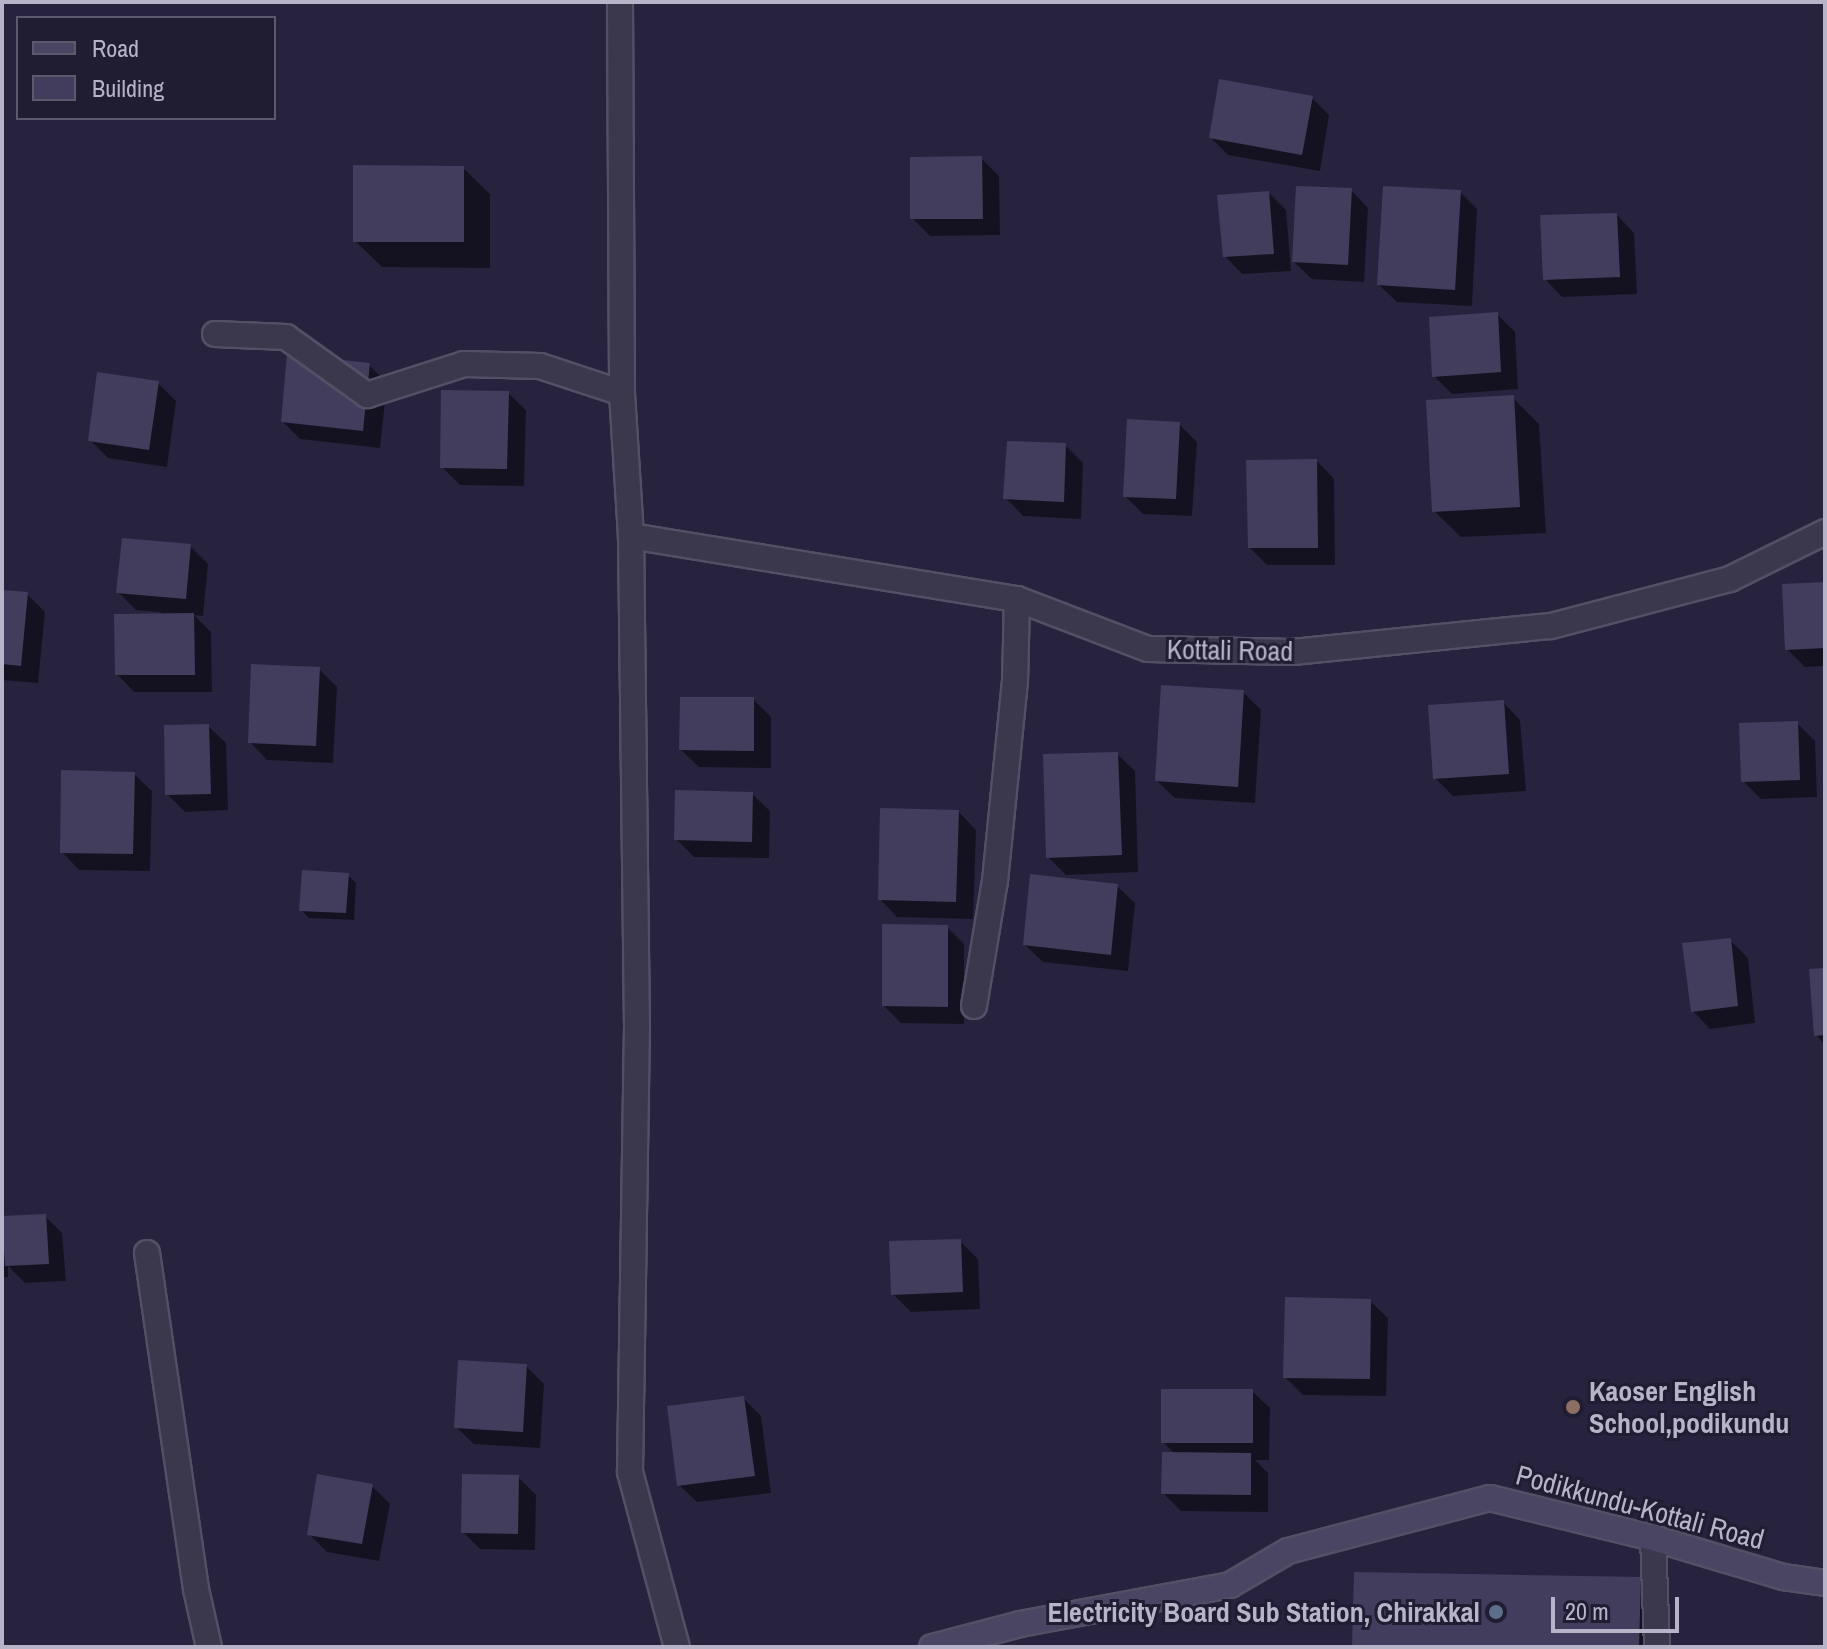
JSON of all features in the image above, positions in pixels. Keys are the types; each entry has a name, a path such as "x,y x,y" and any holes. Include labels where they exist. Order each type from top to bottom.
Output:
{"main road":[{"name":"Podikkundu-Kottali Road","path":"932,1647 1020,1624 1230,1585 1288,1551 1490,1498 1653,1538 1783,1577 1825,1583"}],"street":[{"path":"620,2 622,393 631,536 637,1026 630,1472 677,1647"},
{"path":"215,334 286,337 367,395 464,364 540,366 622,393"},
{"name":"Kottali Road","path":"631,536 1017,599 1148,649 1293,652 1551,626 1730,579 1825,532"},
{"path":"974,1006 995,881 1015,682 1017,599"},
{"path":"147,1253 196,1589 209,1647"},
{"path":"1653,1538 1657,1647"}],"building":[{"path":"1219,79 1313,96 1302,155 1209,138"},
{"path":"982,156 983,219 910,219 910,157"},
{"path":"353,165 464,166 464,242 353,242"},
{"path":"1296,186 1352,188 1348,265 1292,262"},
{"path":"1383,186 1461,190 1455,290 1377,285"},
{"path":"1269,191 1274,254 1223,257 1217,195"},
{"path":"1617,213 1620,277 1543,280 1540,215"},
{"path":"1498,312 1501,372 1432,377 1429,317"},
{"path":"287,354 370,363 363,431 281,422"},
{"path":"97,372 159,381 149,450 88,441"},
{"path":"441,390 509,391 507,469 440,468"},
{"path":"1514,395 1520,507 1432,512 1426,400"},
{"path":"1127,419 1180,422 1176,499 1123,497"},
{"path":"1007,441 1066,443 1064,502 1003,499"},
{"path":"1317,459 1318,548 1248,548 1246,460"},
{"path":"122,538 191,544 186,599 116,593"},
{"path":"1825,582 1825,648 1785,650 1782,584"},
{"path":"2,590 28,592 21,666 2,664"},
{"path":"194,613 195,675 115,675 114,614"},
{"path":"251,664 320,667 316,746 248,743"},
{"path":"1161,685 1244,690 1238,787 1155,781"},
{"path":"680,697 754,697 754,751 679,750"},
{"path":"1504,700 1509,774 1433,779 1428,705"},
{"path":"1798,721 1800,780 1741,782 1739,723"},
{"path":"209,724 211,794 165,795 164,725"},
{"path":"1118,752 1122,855 1046,858 1043,754"},
{"path":"61,770 135,772 133,854 60,853"},
{"path":"675,790 753,792 752,842 674,840"},
{"path":"880,808 959,810 956,902 878,900"},
{"path":"302,870 349,873 346,913 299,911"},
{"path":"1030,874 1118,884 1111,955 1023,945"},
{"path":"882,924 948,925 948,1007 882,1006"},
{"path":"1731,938 1738,1006 1691,1012 1682,943"},
{"path":"1825,968 1825,1035 1814,1036 1809,969"},
{"path":"46,1214 49,1264 5,1266 2,1216"},
{"path":"961,1239 963,1292 891,1295 889,1241"},
{"path":"1285,1297 1371,1299 1370,1379 1283,1378"},
{"path":"458,1360 527,1364 523,1432 454,1428"},
{"path":"1161,1389 1253,1389 1253,1443 1161,1443"},
{"path":"744,1396 755,1476 677,1486 667,1406"},
{"path":"1162,1452 1251,1453 1251,1495 1161,1494"},
{"path":"317,1474 373,1484 362,1544 307,1535"},
{"path":"462,1474 519,1475 518,1534 461,1533"},
{"name":"Electricity Board Sub Station, Chirakkal","path":"1354,1572 1641,1577 1639,1647 1352,1647"}],"place":[{"name":"Kaoser English School,podikundu","path":"1573,1407"},
{"name":"Electricity Board Sub Station, Chirakkal","path":"1496,1612"}]}
